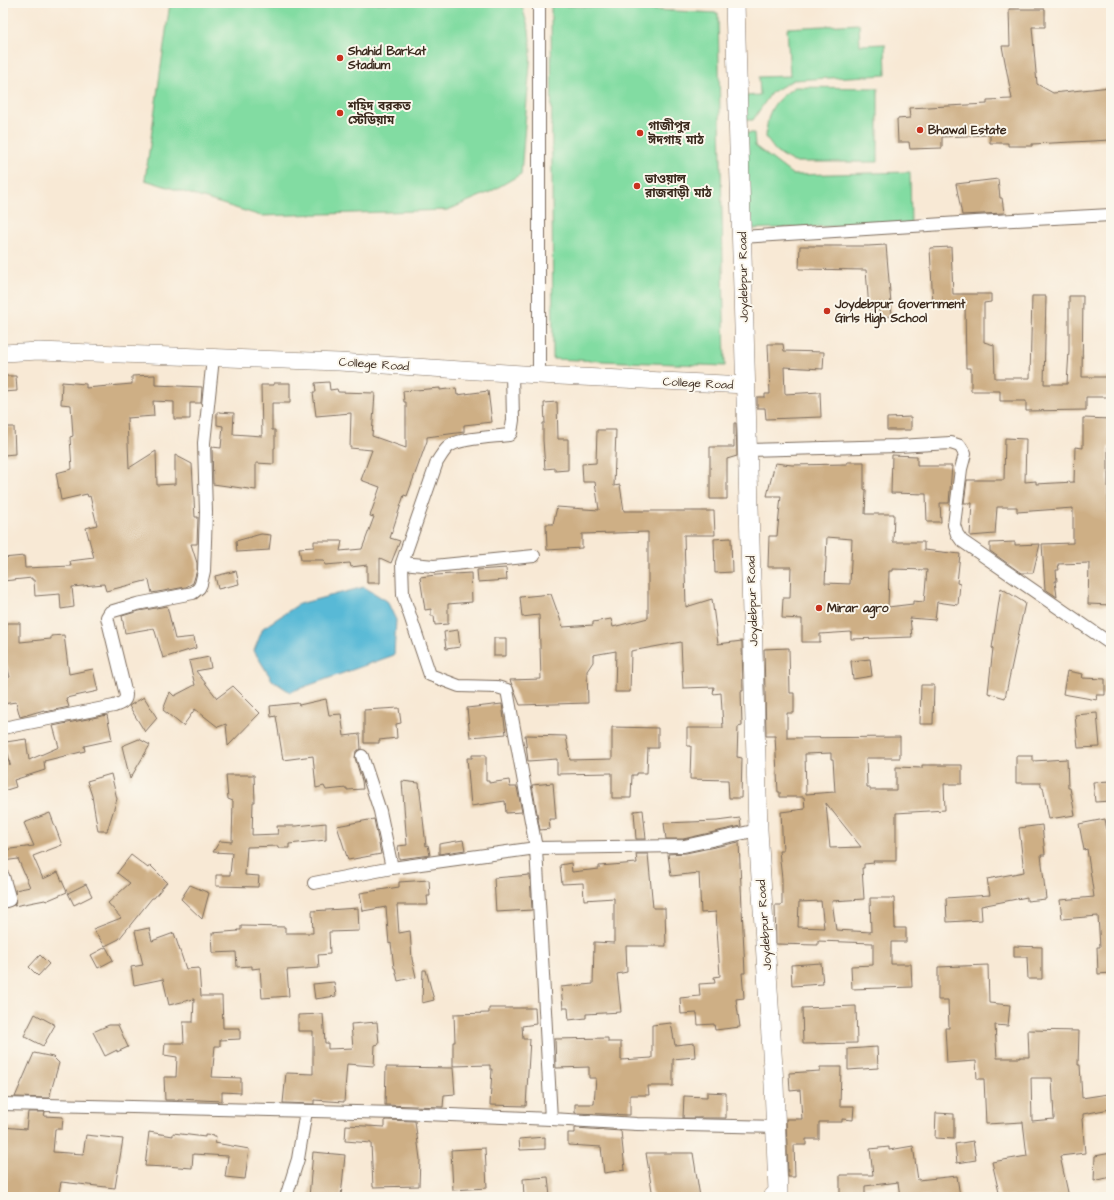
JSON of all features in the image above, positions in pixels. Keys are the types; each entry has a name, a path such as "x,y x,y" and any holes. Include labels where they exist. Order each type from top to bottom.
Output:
{"main road":[{"name":"Joydebpur Road","path":"735,3 737,128 742,237 758,830 776,1127 778,1195"},
{"name":"College Road","path":"3,353 39,352 339,362 539,375 746,385"}],"street":[{"path":"533,3 538,15"},
{"path":"539,3 539,375"},
{"path":"742,237 1111,215"},
{"path":"3,728 114,706 122,703 126,695 107,617 110,612 137,604 193,593 202,584 204,571 206,512 204,443 213,358"},
{"path":"512,373 513,420 511,433 509,435 459,441 450,445 442,453 437,462 402,563 403,594 430,675 459,686 497,687 507,690 536,848 552,1119"},
{"path":"747,450 951,443 960,446 965,454 961,469 954,524 962,541 1111,644"},
{"path":"402,563 434,566 534,556"},
{"path":"362,756 380,811 392,868"},
{"path":"314,884 392,868 536,848 684,846 758,830"},
{"path":"3,876 9,897 9,900 3,902"},
{"path":"3,1104 306,1111 552,1119 638,1124 776,1127"},
{"path":"286,1197 298,1159 306,1111"}],"green space":[{"name":"শহিদ বরকত স্টেডিয়াম","path":"170,3 521,3 529,30 531,51 521,174 490,192 448,210 261,216 145,180"},
{"name":"ভাওয়াল রাজবাড়ী মাঠ","path":"551,5 718,13 725,366 553,359"},
{"path":"859,24 860,45 885,44 886,75 793,80 771,93 753,120 745,120 744,96 760,95 759,77 790,76 787,28"},
{"path":"795,87 878,88 878,162 794,162 777,153 766,138 768,121 772,108 787,92"},
{"path":"744,133 754,133 755,146 793,175 910,172 911,224 746,229"}],"water":[{"path":"364,587 387,601 396,620 394,655 290,692 272,680 254,651 263,628 299,604"}],"building":[{"path":"1009,9 1045,9 1045,27 1032,27 1037,84 1053,93 1111,87 1111,140 1032,144 1032,146 1008,146 1008,143 990,143 990,135 942,137 942,148 910,149 909,142 898,142 897,119 910,118 909,108 987,104 987,100 1012,99 1002,46 1010,46"},
{"path":"998,179 1000,198 1002,198 1004,213 962,215 956,184"},
{"path":"886,245 892,316 879,317 879,308 869,309 866,270 799,269 800,246"},
{"path":"951,247 953,294 991,294 991,302 984,303 984,342 994,345 995,378 1030,378 1032,296 1046,296 1044,384 1067,384 1069,351 1069,296 1083,296 1082,377 1111,377 1111,397 1086,397 1086,410 1026,411 1026,401 1000,401 1000,391 971,391 971,368 966,368 965,304 933,306 930,248"},
{"path":"768,344 783,344 784,351 824,352 823,369 784,367 785,394 820,392 821,417 766,419 765,408 757,408 757,397 765,397 765,394 770,394"},
{"path":"155,375 155,385 202,387 201,403 190,403 190,419 174,419 174,402 153,401 154,416 127,418 129,468 156,451 157,485 175,484 175,455 192,464 195,517 198,517 197,544 191,544 197,563 197,570 193,583 186,587 152,593 149,580 106,591 104,584 72,587 74,607 61,609 60,594 35,596 34,580 32,580 32,578 3,581 3,558 24,556 25,568 71,566 70,561 94,558 86,528 97,525 90,496 88,497 87,494 61,500 56,473 72,469 70,437 73,436 71,405 61,404 62,382 86,384 86,388 132,384 132,376"},
{"path":"3,376 16,376 17,391 3,392"},
{"path":"329,382 330,390 337,389 338,392 375,393 372,436 406,448 406,402 404,402 403,391 456,388 457,395 488,391 492,422 464,425 464,432 427,437 427,441 407,496 404,495 390,538 400,541 391,563 380,558 380,583 367,583 367,565 351,567 350,563 325,565 324,560 301,560 299,548 314,547 314,541 342,541 340,551 362,549 374,517 370,516 380,487 361,480 372,450 350,448 351,413 316,416 313,392 316,392 315,383"},
{"path":"274,383 290,383 290,403 272,403 272,430 275,430 274,464 256,463 256,490 213,484 212,447 221,448 223,426 217,425 217,412 234,413 233,434 262,436 261,385 274,385"},
{"path":"557,402 558,439 568,439 568,470 555,471 555,468 545,469 543,423 545,423 544,403"},
{"path":"911,417 911,430 887,430 887,418"},
{"path":"1083,418 1111,419 1111,447 1108,447 1108,512 1111,512 1111,541 1109,541 1111,605 1088,604 1089,563 1058,564 1059,570 1056,570 1057,581 1055,581 1057,597 1045,589 1042,544 1073,543 1073,508 1017,512 1017,507 997,507 995,534 970,536 972,503 964,503 967,480 1004,480 1005,438 1026,439 1025,482 1036,481 1036,484 1074,482 1075,447 1083,448"},
{"path":"734,423 736,423 737,456 727,459 727,499 710,499 710,447 734,447"},
{"path":"3,427 14,427 15,454 4,455"},
{"path":"597,430 616,430 614,486 620,485 624,511 714,511 715,535 684,535 686,607 712,599 718,644 742,641 742,726 738,727 737,757 742,758 741,798 729,798 728,780 690,779 691,746 687,746 687,728 723,728 721,693 713,694 714,687 683,688 681,642 631,651 630,692 615,692 616,651 593,655 593,662 587,671 588,703 520,705 510,680 541,679 539,615 522,617 520,597 551,594 563,627 593,625 593,622 611,619 613,627 648,618 648,532 582,534 582,548 547,550 546,524 553,524 557,507 599,510 595,482 583,482 582,464 596,463"},
{"path":"892,455 917,456 917,466 952,466 949,503 940,503 941,522 927,522 926,494 891,493"},
{"path":"847,462 864,462 864,489 866,490 865,514 894,514 893,542 924,542 924,550 960,554 957,583 960,584 958,605 937,602 935,620 910,618 912,637 851,639 851,632 820,634 820,642 802,642 802,619 782,618 783,598 790,598 791,567 768,567 769,536 777,536 781,496 767,496 775,463 792,465 847,464","holes":["827,537 852,539 850,584 825,583","892,569 927,570 924,602 913,601 913,604 888,607 889,571 892,571"]},
{"path":"261,534 271,535 269,550 237,552 236,541"},
{"path":"731,538 732,572 715,573 714,539"},
{"path":"1015,542 1015,545 1040,544 1033,573 1021,573 990,551 990,543"},
{"path":"506,568 507,580 478,582 477,570"},
{"path":"236,571 239,584 218,589 215,576"},
{"path":"471,573 472,602 448,604 448,624 435,625 434,616 431,616 431,609 425,610 420,577"},
{"path":"1001,588 1025,603 1005,698 988,693 992,648"},
{"path":"167,606 175,639 194,637 196,648 163,658 154,628 125,633 122,616"},
{"path":"7,623 20,623 20,642 51,639 51,636 64,635 69,674 93,669 98,691 66,698 69,707 45,712 44,710 20,717 16,702 3,704 3,679 10,677 5,658 3,658 3,643 6,643"},
{"path":"458,630 460,647 446,649 444,632"},
{"path":"494,638 506,638 506,656 494,656"},
{"path":"789,648 790,693 794,693 794,713 787,713 787,738 900,737 900,758 866,758 867,787 870,787 870,790 896,790 896,767 922,768 922,765 962,765 962,784 944,784 945,810 896,813 896,861 873,861 874,863 864,864 864,868 862,868 864,899 832,901 836,930 871,932 870,898 894,898 895,928 906,928 906,942 891,942 891,964 911,964 912,987 852,989 851,966 873,965 873,943 818,941 818,945 776,944 775,905 782,905 782,879 779,851 783,851 781,812 805,809 804,797 780,797 780,792 778,792 775,736 766,736 764,649","holes":["831,753 831,759 833,759 835,792 806,794 805,754","826,803 861,847 830,848","821,901 824,928 798,927 799,902"]},
{"path":"209,657 211,668 196,671 217,698 233,686 260,713 228,746 226,724 218,727 195,709 183,726 163,710 170,692 174,696 195,685 189,661"},
{"path":"870,659 872,676 853,679 851,661"},
{"path":"1067,671 1083,674 1082,678 1105,679 1105,695 1096,695 1097,700 1063,694"},
{"path":"921,685 934,685 933,724 920,724"},
{"path":"144,697 157,718 145,732 129,706"},
{"path":"326,699 329,715 341,714 344,736 360,734 361,749 356,751 355,758 363,789 347,790 347,788 326,790 324,786 316,788 313,756 283,760 276,716 271,717 270,706 298,703 299,705"},
{"path":"502,704 506,734 470,737 467,708"},
{"path":"399,708 401,723 396,724 397,738 379,740 379,743 364,743 364,710"},
{"path":"1097,713 1100,747 1078,748 1075,715"},
{"path":"107,715 112,740 84,746 85,751 44,761 45,770 14,780 16,787 3,791 3,753 6,753 10,765 6,742 26,739 29,760 59,747 53,726"},
{"path":"612,727 658,728 658,748 648,748 647,773 637,773 637,775 632,775 631,798 612,798 612,773 557,774 557,759 528,761 525,735 566,736 570,760 612,759"},
{"path":"139,739 150,745 130,779 122,746"},
{"path":"472,755 486,755 486,781 489,781 489,783 509,780 510,787 517,787 522,812 506,813 505,801 471,806 467,758 472,758"},
{"path":"1016,756 1033,756 1033,761 1067,759 1068,788 1070,788 1075,815 1049,819 1041,783 1016,783"},
{"path":"111,774 117,799 107,831 98,831 92,796 87,781"},
{"path":"226,775 254,775 255,802 253,802 252,835 278,834 277,826 326,823 326,840 289,844 289,848 278,848 278,846 247,847 245,875 259,876 258,887 216,886 216,875 230,875 232,853 213,852 220,841 232,842 233,801 228,799"},
{"path":"402,781 419,783 426,846 428,845 430,855 399,859 398,846 407,845"},
{"path":"1111,781 1111,801 1095,802 1093,782"},
{"path":"553,783 556,819 549,819 550,829 540,830 532,785"},
{"path":"643,810 646,839 636,839 634,811"},
{"path":"50,813 62,845 33,856 43,879 58,872 67,892 46,901 14,906 16,900 15,890 30,887 18,859 3,861 3,850 34,846 24,823"},
{"path":"740,818 741,826 683,839 666,839 664,823 717,821"},
{"path":"374,819 381,854 348,860 337,826"},
{"path":"1105,819 1111,852 1111,973 1098,974 1097,947 1100,947 1098,916 1062,919 1060,900 1094,897 1087,849 1084,850 1079,824"},
{"path":"1042,825 1045,855 1041,855 1046,899 1027,901 1027,897 981,906 982,920 947,922 946,898 990,895 987,879 1024,872 1019,828"},
{"path":"463,840 465,850 439,854 439,844"},
{"path":"739,842 745,973 742,973 744,998 736,999 740,1027 715,1030 714,1024 698,1025 697,1013 681,1014 680,998 700,996 699,984 715,983 714,977 720,976 716,912 701,913 699,873 671,876 668,854 686,853"},
{"path":"636,854 648,854 653,908 665,908 666,946 626,946 627,972 617,974 621,1012 586,1014 586,1018 569,1020 568,1008 563,1008 561,987 593,984 594,942 614,943 614,898 584,900 583,883 562,884 560,865 571,863 572,872 599,869 599,866 637,863"},
{"path":"131,855 148,868 150,865 167,882 119,939 105,946 93,929 121,918 108,903 130,883 117,873"},
{"path":"530,875 532,910 496,912 494,878"},
{"path":"429,880 430,896 427,896 428,905 397,905 399,933 410,931 412,959 416,977 398,981 394,968 391,943 389,944 386,907 363,911 360,893 399,887 399,882"},
{"path":"86,884 92,896 74,905 68,893"},
{"path":"190,885 209,893 202,919 181,899"},
{"path":"358,908 359,931 329,932 330,954 318,955 319,968 287,970 289,996 262,998 260,968 252,969 252,966 237,967 236,952 213,953 212,933 238,931 237,930 241,930 241,926 285,927 285,933 313,933 312,911"},
{"path":"149,928 152,941 174,933 186,969 199,968 201,996 222,996 223,1028 240,1028 240,1039 220,1040 220,1046 215,1046 212,1077 241,1078 241,1093 222,1092 222,1101 178,1099 165,1100 164,1077 176,1077 177,1057 164,1055 165,1043 184,1043 183,1022 193,1022 194,999 169,1005 163,979 134,985 131,967 143,965 135,931"},
{"path":"1014,946 1042,947 1042,979 1028,979 1027,957 1014,957"},
{"path":"106,947 113,960 98,968 91,955"},
{"path":"40,955 49,964 38,976 29,967"},
{"path":"821,963 823,984 792,986 791,965"},
{"path":"988,965 989,1003 1010,1005 1008,1026 995,1025 997,1058 1029,1057 1028,1030 1079,1031 1078,1065 1080,1065 1082,1098 1108,1094 1110,1109 1083,1114 1082,1119 1085,1153 1060,1156 1069,1197 1000,1197 992,1162 1027,1156 1023,1122 986,1124 984,1079 977,1079 976,1061 947,1063 945,1028 949,1028 948,1000 938,1000 938,967","holes":["1031,1078 1052,1078 1054,1119 1032,1121"]},
{"path":"423,970 426,970 434,1000 422,1003"},
{"path":"334,982 336,996 315,999 313,984"},
{"path":"856,1006 857,1043 803,1044 802,1008"},
{"path":"489,1008 535,1008 536,1024 522,1026 523,1039 530,1039 526,1106 490,1105 492,1069 490,1069 490,1065 453,1066 453,1042 455,1042 454,1014 489,1013"},
{"path":"35,1014 55,1025 43,1046 24,1036"},
{"path":"323,1014 325,1043 328,1043 328,1049 353,1048 351,1024 377,1022 379,1044 375,1045 374,1066 347,1064 344,1102 314,1100 314,1104 283,1103 286,1073 313,1074 313,1031 298,1031 298,1015"},
{"path":"671,1023 675,1045 694,1043 695,1057 673,1059 673,1086 648,1086 649,1095 630,1095 630,1115 575,1113 575,1104 594,1104 596,1078 589,1078 589,1067 556,1068 555,1039 608,1038 608,1042 621,1042 621,1060 652,1058 652,1025"},
{"path":"109,1025 118,1025 128,1047 117,1052 117,1050 105,1056 93,1032"},
{"path":"877,1047 878,1068 848,1070 848,1049"},
{"path":"34,1053 53,1057 59,1063 49,1098 15,1097"},
{"path":"386,1067 453,1068 455,1094 444,1095 443,1107 385,1105"},
{"path":"820,1067 841,1067 840,1106 854,1106 853,1120 842,1119 842,1122 819,1122 819,1139 806,1139 806,1145 794,1145 795,1177 788,1177 786,1119 802,1119 800,1090 790,1091 789,1073 820,1071"},
{"path":"707,1092 726,1093 726,1118 683,1118 684,1096 707,1097"},
{"path":"28,1112 45,1112 44,1116 63,1117 62,1129 55,1129 53,1152 83,1154 86,1135 123,1139 115,1188 61,1182 58,1197 3,1197 3,1127 26,1129"},
{"path":"936,1113 954,1114 954,1139 935,1138"},
{"path":"385,1120 415,1121 420,1159 419,1186 373,1187 371,1143 345,1141 346,1125 385,1127"},
{"path":"575,1128 621,1131 625,1170 604,1173 601,1147 568,1145 568,1133 575,1133"},
{"path":"149,1132 173,1136 173,1133 205,1137 205,1135 216,1136 215,1143 249,1149 245,1179 225,1177 228,1156 193,1154 192,1168 145,1166"},
{"path":"545,1137 545,1149 520,1150 519,1139"},
{"path":"973,1141 976,1160 957,1163 955,1144"},
{"path":"913,1146 918,1180 957,1176 960,1197 900,1197 898,1182 865,1186 865,1197 840,1197 840,1175 873,1175 870,1149 889,1147 889,1150"},
{"path":"485,1148 487,1188 453,1190 451,1150"},
{"path":"313,1152 345,1155 341,1197 309,1197"},
{"path":"646,1153 693,1153 700,1197 653,1197"},
{"path":"1111,1153 1111,1177 1094,1181 1095,1156"},
{"path":"548,1177 550,1197 524,1197 523,1179"}],"place":[{"name":"Shahid Barkat Stadium","path":"340,58"},
{"name":"শহিদ বরকত স্টেডিয়াম","path":"340,113"},
{"name":"Bhawal Estate","path":"920,130"},
{"name":"গাজীপুর ঈদগাহ মাঠ","path":"640,133"},
{"name":"ভাওয়াল রাজবাড়ী মাঠ","path":"637,186"},
{"name":"Joydebpur Government Girls High School","path":"827,311"},
{"name":"Mirar agro","path":"819,608"}]}
